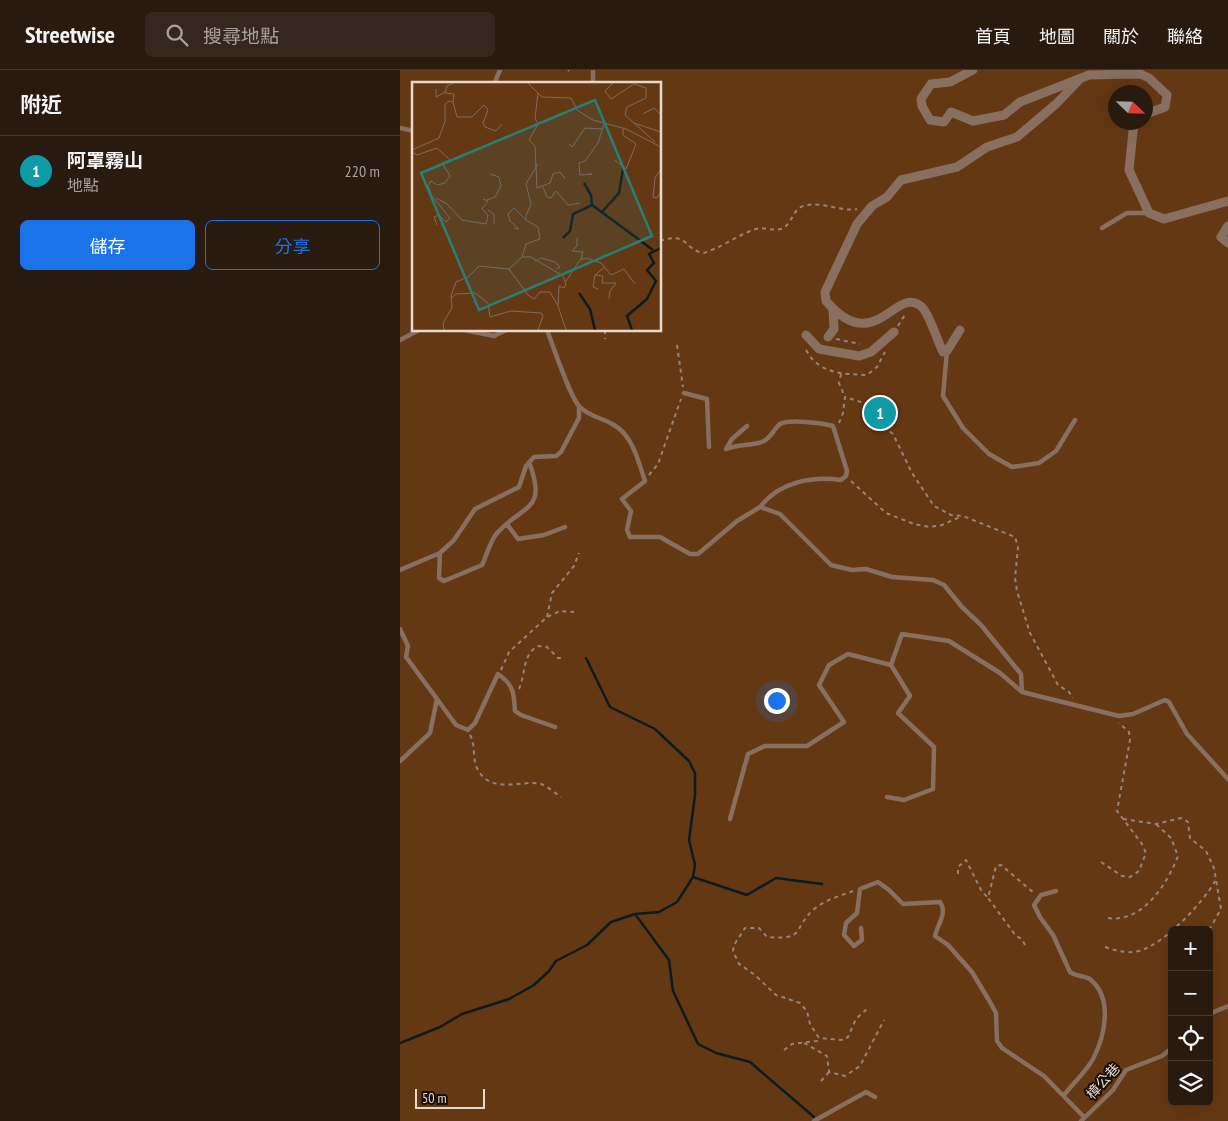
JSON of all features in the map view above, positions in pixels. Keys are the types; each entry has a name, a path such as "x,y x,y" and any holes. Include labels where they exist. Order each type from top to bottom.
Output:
{"street":[{"path":"973,70 950,82 931,84 921,99 922,106 930,120 944,122 952,112 973,121 1004,115 1020,102 1089,75 1140,74 1149,78 1167,95 1168,102 1165,107 1153,111"},
{"path":"960,330 947,351 943,352 922,307 913,302 903,302 877,321 869,324 849,322 826,302 825,292 858,224 872,206 887,197 901,180 957,167 987,147 1016,136 1056,104 1081,78"},
{"path":"1133,130 1129,170 1149,213 1164,219 1228,200"},
{"path":"1228,226 1221,237 1223,241 1228,243"},
{"path":"828,337 834,329 832,309"},
{"path":"806,335 819,349 859,356 872,352 894,332"}],"lane":[{"path":"495,82 500,70"},
{"path":"1102,228 1128,213 1149,213"},
{"path":"400,340 416,331"},
{"path":"469,331 494,336 504,331"},
{"path":"400,570 440,553 454,540 475,509 519,487 529,462 534,457 556,456 561,452 579,418 579,406 547,331"},
{"path":"947,351 943,396 963,428 989,454 1012,467 1038,463 1056,451 1075,420"},
{"path":"684,393 707,399 709,447"},
{"path":"579,406 596,418 614,425 628,437 645,481 622,499 631,511 627,530 630,537 660,538 690,554 698,554 737,522 760,507 768,496 780,488 812,479 841,480 846,476 838,434 833,426 820,422 806,424 787,421 778,426 762,442 726,449 732,439 747,426"},
{"path":"440,553 439,578 444,581 482,565 495,534 516,515 530,508 534,500 535,491 529,462"},
{"path":"760,507 780,514 831,565 852,570 866,569 892,577 933,580 944,585 962,607 981,625 1021,674 1022,692"},
{"path":"507,524 518,539 544,535 565,527"},
{"path":"400,629 408,646 406,657 456,725 468,730 475,723 498,674 504,678 516,696 515,711 521,716 555,727"},
{"path":"891,665 902,634 949,641 1000,673 1022,692 1077,704 1119,716 1133,714 1159,701 1169,702 1187,734 1228,779"},
{"path":"730,819 748,754 764,746 807,746 844,722 819,685 829,665 848,654 891,665 910,696 898,713 934,747 933,789 904,800 887,797"},
{"path":"400,761 430,733 437,699"},
{"path":"860,928 862,940 854,946 844,935 846,923 857,913 860,889 878,882 903,904 940,902 943,907 943,914 935,936 948,945 972,972 990,1002 996,1013 997,1041 1002,1048 1044,1076 1064,1095 1082,1119"},
{"path":"1056,891 1041,895 1034,904 1040,917 1053,935 1070,972 1089,979 1101,991 1106,1011 1099,1044 1092,1061 1064,1095"},
{"path":"1213,1012 1228,1006"},
{"name":"樟公巷","path":"1082,1119 1113,1090 1126,1070 1162,1056 1168,1051"},
{"path":"814,1121 866,1092 875,1097"}],"path":[{"path":"661,241 672,237 685,241 696,252 704,253 759,228 777,230 786,226 797,210 805,205 823,204 851,210 872,206"},
{"path":"605,331 606,339"},
{"path":"645,481 658,464 684,393 677,346"},
{"path":"833,426 840,423 843,413 845,396 839,383 841,374"},
{"path":"845,396 870,405 883,415 887,429 893,434 912,473 934,506 951,515 963,516 1015,537 1018,547 1016,584 1030,633 1058,685 1069,692 1077,704"},
{"path":"846,476 886,513 914,524 929,527 942,525 963,516"},
{"path":"548,617 552,592 574,566 579,553"},
{"path":"498,674 509,652 548,617 560,611 574,612"},
{"path":"516,696 524,677 526,657 530,650 538,646 547,647 558,658 565,658"},
{"path":"1101,862 1122,876 1130,877 1139,871 1146,853 1142,844 1117,812 1130,740 1129,732 1119,723 1119,716"},
{"path":"468,730 475,742 476,767 487,778 504,786 541,784 560,797"},
{"path":"1123,819 1156,824 1181,818 1188,822 1190,838 1206,851 1214,868 1221,909 1211,926"},
{"path":"1108,918 1120,920 1130,916 1148,903 1169,879 1178,856 1171,838 1156,824"},
{"path":"958,874 958,867 966,860 981,890 1025,945"},
{"path":"988,898 996,866 1001,865 1036,894 1034,904"},
{"path":"1105,947 1124,953 1140,951 1156,944 1208,896 1215,881"},
{"path":"819,1038 810,1024 807,1011 800,1003 776,995 755,975 739,964 733,951 734,945 745,928 759,928 767,937 786,938 793,936 813,910 830,899 860,889"},
{"path":"784,1050 792,1044 817,1041 819,1038 843,1040 848,1037 856,1019 869,1007"},
{"path":"829,1072 845,1076 855,1071 860,1066 884,1020"},
{"path":"804,1042 827,1056 829,1072"},
{"path":"820,1081 829,1072"}],"shaded area":[{"path":"400,70 1228,70 1228,1121 400,1121"}],"waterway":[{"path":"400,1043 440,1027 462,1014 509,999 534,985 549,971 556,961 587,945 611,922 635,914 659,912 677,902 693,877 695,865 689,840 695,795 695,773 689,761 655,729 610,707 586,658"},
{"path":"693,877 747,895 776,878 822,884"},
{"path":"635,914 669,960 673,991 698,1044 716,1053 750,1062 814,1117"}],"place":[{"name":"阿罩霧山","path":"880,413"}]}
